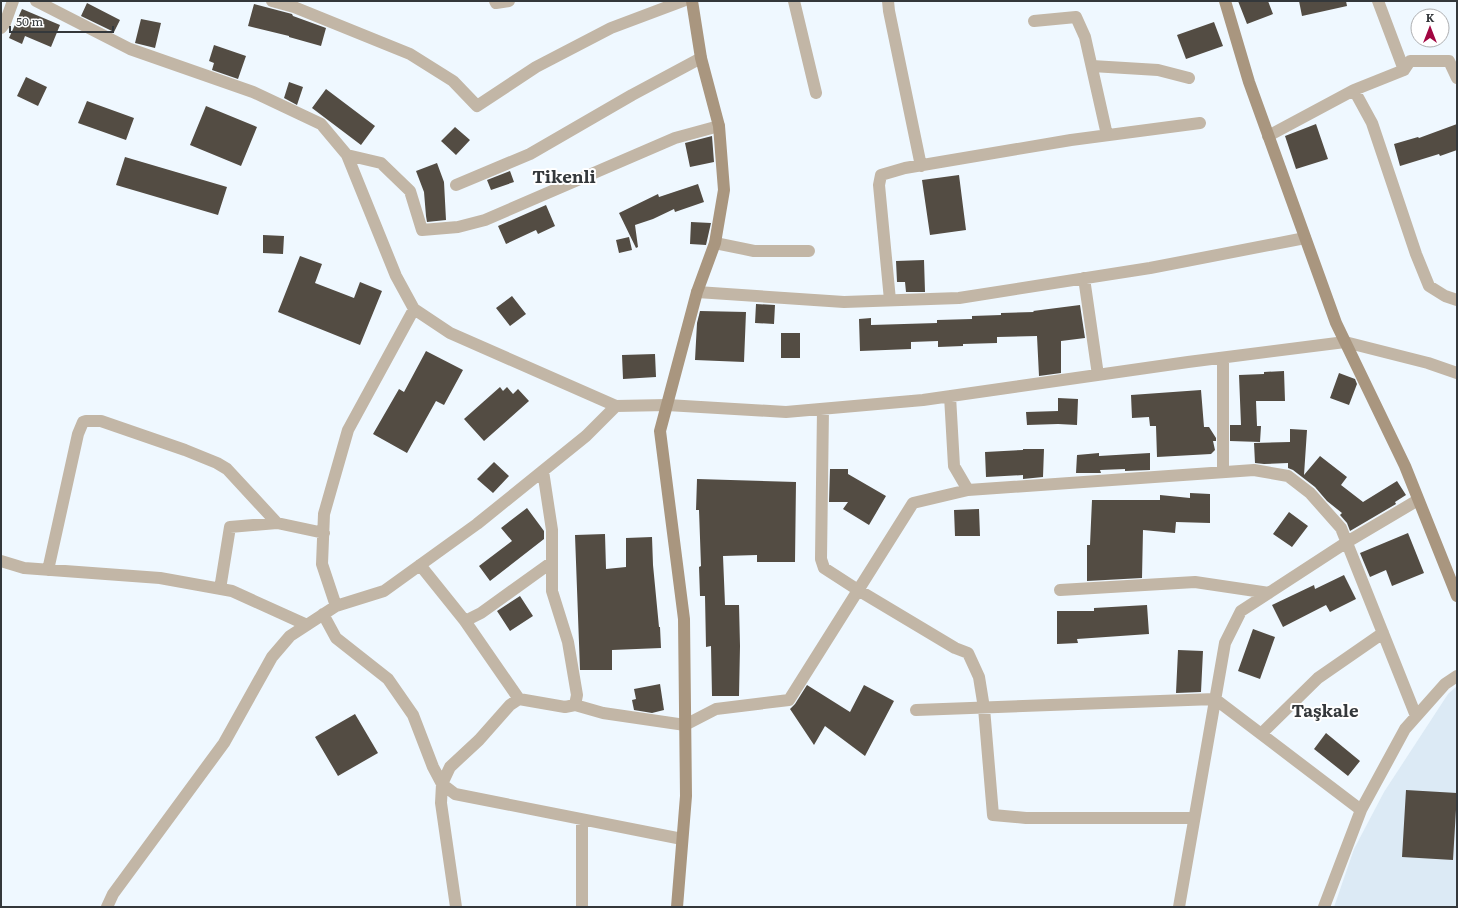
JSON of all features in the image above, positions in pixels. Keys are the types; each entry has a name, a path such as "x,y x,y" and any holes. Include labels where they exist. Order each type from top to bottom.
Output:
{"street":[{"path":"1,28 5,23 13,1"},
{"path":"36,1 130,49 253,92 321,124 347,155 396,276 414,309 450,333 616,406 667,405 786,412 823,409 923,400 1345,342 1428,363 1457,373"},
{"path":"272,1 294,7 410,54 453,81 477,106 536,67 611,28 683,1"},
{"path":"495,1 496,3 509,1"},
{"path":"677,907 686,796 684,619 660,432 697,292 715,243 724,190 719,126 701,58 692,1"},
{"path":"794,1 816,93"},
{"path":"888,1 888,10 921,166"},
{"path":"1224,1 1249,82 1336,323 1405,466 1457,596"},
{"path":"1378,1 1404,70"},
{"path":"1034,21 1076,17 1086,37 1107,135"},
{"path":"456,185 530,154 632,95 701,58"},
{"path":"1268,136 1354,90 1404,70 1410,61 1449,61 1457,78"},
{"path":"1092,66 1158,70 1189,78"},
{"path":"1354,90 1372,123 1416,254 1429,286 1445,296 1457,300"},
{"path":"890,300 879,185 882,175 921,166 1064,141 1200,123"},
{"path":"347,155 381,163 410,191 422,230 458,227 485,220 675,138 719,126"},
{"path":"697,292 844,302 959,298 1150,268 1305,238"},
{"path":"715,243 754,251 809,251"},
{"path":"1084,278 1098,375"},
{"path":"336,606 322,564 324,514 348,430 414,309"},
{"path":"1223,358 1223,472"},
{"path":"950,396 954,466 968,490"},
{"path":"107,907 113,894 224,743 272,657 290,636 336,606 384,591 420,566 477,524 586,436 616,406"},
{"path":"823,409 821,559 824,568 955,648 968,652 979,677 984,708 993,815 1026,818 1194,818"},
{"path":"48,570 78,434 83,422 86,420 101,421 185,450 217,463 227,469 277,523"},
{"path":"420,566 465,621 519,698 565,707 575,705 603,713 685,724 716,710 789,700 913,503 968,490 1254,470 1288,476 1310,493 1341,528 1416,716"},
{"path":"543,471 552,530 552,591 568,642 577,695 575,705"},
{"path":"1179,907 1225,643 1240,612 1347,542 1418,500"},
{"path":"220,589 230,527 277,523 324,533"},
{"path":"1,560 24,568 160,578 232,591 307,625"},
{"path":"465,621 481,613 552,562"},
{"path":"1060,590 1195,582 1269,593"},
{"path":"323,614 336,638 388,679 412,715 433,767 442,784 455,794 682,839"},
{"path":"1260,734 1318,678 1383,633"},
{"path":"1324,907 1361,810 1404,729 1445,684 1457,676"},
{"path":"456,907 441,803 442,784 450,767 479,740 510,705 519,698"},
{"path":"916,710 1215,699 1361,810"},
{"path":"582,820 582,907"}],"shaded area":[{"path":"1457,686 1457,907 1334,907 1354,849 1384,792 1448,694"}],"building":[{"path":"1238,1 1268,1 1273,14 1247,24"},
{"path":"1299,1 1346,1 1347,6 1302,16"},
{"path":"87,3 120,20 114,32 81,16"},
{"path":"254,4 292,14 293,16 326,28 321,46 248,26"},
{"path":"22,9 60,25 51,47 25,36 22,44 9,38"},
{"path":"141,19 161,23 155,48 135,43"},
{"path":"1214,22 1223,46 1186,59 1177,35"},
{"path":"214,45 246,56 238,79 212,70 214,63 209,61"},
{"path":"26,77 47,87 38,106 17,96"},
{"path":"289,82 303,87 297,105 284,98"},
{"path":"326,89 375,126 361,145 312,108"},
{"path":"87,101 134,118 126,140 78,123"},
{"path":"206,106 257,127 241,166 190,145"},
{"path":"1316,124 1328,159 1296,169 1285,136"},
{"path":"1457,124 1457,150 1400,166 1394,144 1418,137 1419,138"},
{"path":"455,127 470,140 456,155 441,141"},
{"path":"712,136 714,162 690,167 685,143"},
{"path":"125,157 227,187 218,215 116,185"},
{"path":"437,163 444,182 446,220 427,222 424,192 416,171"},
{"path":"510,171 514,182 491,190 487,180"},
{"path":"959,175 966,230 930,235 922,180"},
{"path":"698,184 704,202 675,212 674,209 653,219 635,225 638,247 636,248 619,213 658,194 659,197"},
{"path":"546,205 555,226 538,234 536,230 506,244 498,226"},
{"path":"691,222 711,223 706,245 690,244"},
{"path":"263,235 284,236 283,254 263,253"},
{"path":"629,237 632,250 619,253 616,240"},
{"path":"300,256 322,264 315,283 354,298 360,282 382,291 360,345 278,312"},
{"path":"924,260 925,292 906,292 905,282 897,282 896,261"},
{"path":"512,296 526,314 510,326 496,308"},
{"path":"756,304 775,305 774,324 755,323"},
{"path":"1080,305 1085,338 1061,341 1061,373 1039,376 1037,336 997,337 997,343 963,344 963,346 938,347 938,341 911,342 911,349 860,351 859,319 871,318 871,325 937,323 937,320 972,319 972,316 1034,312 1033,311"},
{"path":"700,311 746,312 744,362 695,360 697,323"},
{"path":"781,333 800,333 800,358 781,358"},
{"path":"426,351 463,370 444,405 436,401 407,453 373,434 399,389 404,392"},
{"path":"655,354 656,377 623,379 622,355"},
{"path":"1284,371 1285,401 1256,401 1257,426 1261,426 1260,442 1230,441 1230,425 1241,425 1239,375 1264,374 1264,372"},
{"path":"1339,373 1355,379 1357,384 1349,405 1330,398"},
{"path":"500,387 503,391 507,387 513,394 518,389 529,401 484,441 464,419"},
{"path":"1201,390 1204,427 1209,427 1216,438 1216,441 1213,441 1215,450 1211,454 1157,457 1156,426 1150,426 1149,417 1132,418 1131,395"},
{"path":"1058,398 1078,399 1077,425 1027,425 1026,412 1058,411"},
{"path":"1290,429 1307,430 1304,475 1320,456 1347,477 1341,485 1363,502 1397,481 1406,495 1395,502 1396,504 1350,531 1347,523 1340,515 1342,513 1327,501 1315,487 1293,470 1288,468 1288,463 1255,463 1254,443 1290,442"},
{"path":"1044,449 1043,477 1023,479 1023,475 986,477 985,452"},
{"path":"1099,453 1099,456 1150,453 1150,470 1100,470 1101,473 1076,473 1077,455"},
{"path":"494,462 509,476 493,493 477,479"},
{"path":"830,469 848,469 848,474 886,496 869,525 843,509 848,502 829,502"},
{"path":"697,479 796,482 795,562 757,562 757,555 723,556 725,605 739,605 739,696 712,696 711,646 706,647 705,596 700,596 699,567 701,566 699,510 696,510"},
{"path":"1190,493 1210,494 1210,523 1176,522 1175,533 1143,530 1142,578 1087,581 1087,545 1090,545 1092,500 1160,500 1160,495 1190,498"},
{"path":"527,508 544,531 544,539 490,581 479,566 512,541 501,528"},
{"path":"979,509 980,536 955,536 954,510"},
{"path":"1289,512 1308,526 1292,547 1273,534"},
{"path":"1408,533 1424,573 1392,586 1386,570 1370,577 1360,553"},
{"path":"605,534 606,569 626,567 626,538 652,537 653,565 661,648 612,650 612,670 580,670 575,535"},
{"path":"1344,575 1356,599 1330,612 1326,605 1283,627 1272,605 1314,585 1315,589"},
{"path":"520,596 533,616 510,631 497,611"},
{"path":"1147,605 1149,634 1077,639 1078,643 1057,644 1057,611 1094,611 1094,608"},
{"path":"1253,629 1275,637 1260,679 1238,671"},
{"path":"1178,650 1203,651 1201,692 1176,693"},
{"path":"660,684 664,710 652,713 634,710 632,700 636,699 634,689"},
{"path":"807,685 850,712 864,685 894,701 865,756 825,726 814,745 790,709"},
{"path":"355,714 378,753 338,776 315,737"},
{"path":"1326,733 1360,761 1348,776 1314,749"},
{"path":"1406,790 1457,793 1453,860 1402,857"}],"district":[{"name":"Tikenli","path":"564,175"},
{"name":"Taşkale","path":"1325,709"}]}
